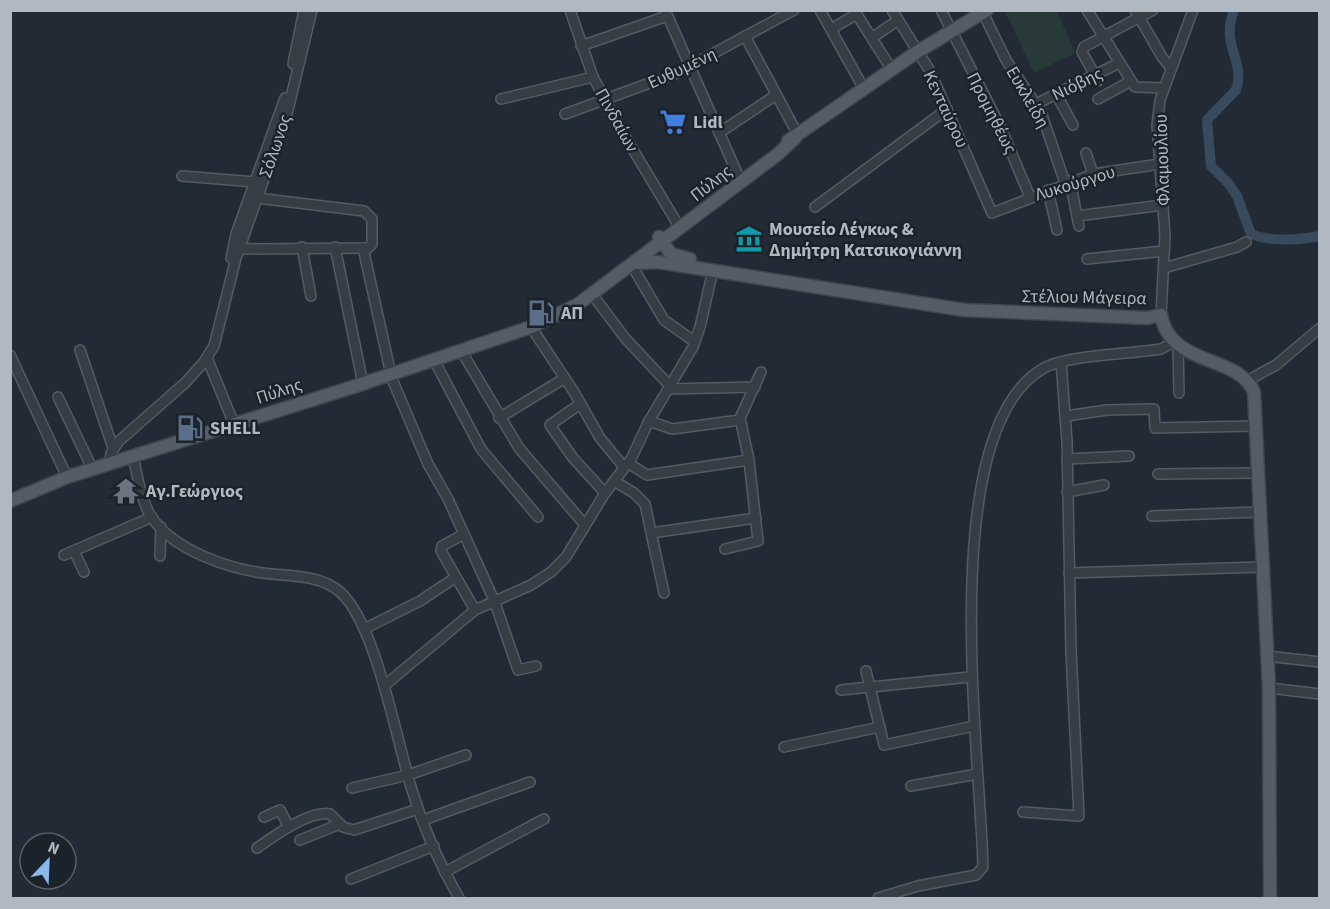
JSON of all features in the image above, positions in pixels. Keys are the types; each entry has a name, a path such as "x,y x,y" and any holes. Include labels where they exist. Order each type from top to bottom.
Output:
{"main road":[{"name":"Πύλης","path":"558,314 567,304 658,242 740,179 786,148 796,137 917,52 985,12"},
{"path":"678,227 672,246 689,259"},
{"name":"Πύλης","path":"10,501 92,468 363,384 531,327 571,309 634,265 658,242"},
{"path":"658,242 674,255 689,259"},
{"path":"658,242 665,258 677,265"},
{"name":"Στέλιου Μάγειρα","path":"689,259 954,302 1143,310 1161,315"},
{"name":"Στέλιου Μάγειρα","path":"634,265 651,261 986,312 1147,318 1161,315"},
{"path":"1161,315 1165,329 1176,343 1247,381 1254,392 1258,512 1269,688 1270,898"}],"street":[{"name":"Σόλωνος","path":"230,279 229,265 236,234 288,90 304,10"},
{"name":"Σόλωνος","path":"114,448 179,388 207,358 220,330 230,279 239,249 287,114 312,10"},
{"name":"Πινδαίων","path":"570,10 593,76 678,227"},
{"name":"Ευθυμένη","path":"565,114 690,67 794,10"},
{"path":"820,10 864,89"},
{"name":"Κενταύρου","path":"892,10 930,71 992,213"},
{"name":"Προμηθέως","path":"941,10 1001,128 1030,197"},
{"path":"1087,10 1131,81 1139,88 1164,88"},
{"path":"1097,78 1082,49 1137,14 1153,10"},
{"name":"Φλαμουλίου","path":"1161,315 1164,251 1157,125 1164,88 1192,10"},
{"path":"831,29 856,12 892,70"},
{"name":"Ευκλείδη","path":"985,12 1006,60 1036,104 1048,131 1067,182 1079,226"},
{"path":"581,46 666,13 740,179"},
{"path":"1137,14 1171,68"},
{"path":"872,38 898,20"},
{"path":"745,36 796,137"},
{"name":"Νιόβης","path":"1036,104 1097,78 1119,63"},
{"path":"501,99 593,76"},
{"path":"1098,99 1131,81"},
{"path":"1056,94 1073,125"},
{"path":"719,133 776,95"},
{"path":"816,207 947,109"},
{"path":"1086,153 1093,174"},
{"name":"Λυκούργου","path":"992,213 1067,182 1093,174 1160,164"},
{"path":"182,176 255,182"},
{"path":"1048,190 1057,230"},
{"path":"239,249 302,247 339,250 372,246 372,219 364,211 257,198"},
{"path":"1077,216 1163,205"},
{"path":"1164,268 1237,247 1246,242"},
{"path":"302,247 311,296"},
{"path":"363,248 390,374 428,464 448,499 494,600 518,670 536,666"},
{"path":"339,250 363,384"},
{"path":"1088,259 1164,251"},
{"path":"634,265 664,320 695,342"},
{"path":"384,686 476,610 494,600 522,590 551,572 568,554 605,492 626,465 695,342 712,270"},
{"path":"592,294 632,346 669,387 755,387"},
{"path":"531,327 565,378 600,438 626,465 640,472 656,475 749,460"},
{"path":"1247,381 1276,365 1320,328"},
{"path":"878,898 918,886 976,875 981,871 970,676 970,607 977,518 989,458 1000,423 1017,391 1044,368 1061,362 1161,349 1176,343 1179,393"},
{"path":"80,350 114,448 110,463"},
{"path":"462,352 499,418 527,459 585,525"},
{"path":"10,355 67,477"},
{"path":"207,358 234,424"},
{"path":"434,360 481,449 538,517"},
{"path":"1023,812 1079,816 1069,573 1066,416 1061,362"},
{"path":"725,549 758,541 749,460 740,420 761,372"},
{"path":"499,418 565,378"},
{"path":"58,397 92,468"},
{"path":"580,404 550,425 573,458 605,492"},
{"path":"1066,416 1107,410 1154,409 1155,428 1255,426"},
{"path":"649,421 672,429 740,420"},
{"path":"133,456 144,500 152,517 160,527 191,548 228,565 257,572 308,578 331,586 350,602 364,630 384,686 418,809 445,872 459,898"},
{"path":"1067,459 1129,456"},
{"path":"1158,474 1257,473"},
{"path":"614,481 642,500 664,593"},
{"path":"1067,492 1104,484"},
{"path":"1152,516 1258,512"},
{"path":"64,555 152,517"},
{"path":"651,533 756,518"},
{"path":"160,527 160,556"},
{"path":"464,534 441,548 476,610"},
{"path":"74,551 84,572"},
{"path":"1069,573 1261,567"},
{"path":"364,630 420,601 456,577"},
{"path":"1267,656 1320,662"},
{"path":"866,671 884,745 974,726"},
{"path":"841,690 970,676"},
{"path":"1269,688 1320,694"},
{"path":"784,747 880,727"},
{"path":"352,788 408,775 466,755"},
{"path":"911,786 977,774"},
{"path":"423,820 530,782"},
{"path":"257,848 289,827 327,813 349,830 358,830 418,809"},
{"path":"264,817 280,810 289,827"},
{"path":"445,872 544,819"},
{"path":"300,840 340,824"},
{"path":"351,879 434,846"}],"shaded area":[{"path":"1005,11 1057,11 1075,53 1034,73"}],"waterway":[{"path":"1234,10 1230,23 1230,34 1238,80 1236,90 1207,120 1211,166 1229,184 1237,196 1251,234 1285,240 1320,236"}],"place":[{"name":"Lidl","path":"673,122"},
{"name":"Μουσείο Λέγκως & Δημήτρη Κατσικογιάννη","path":"749,239"},
{"name":"ΑΠ","path":"541,313"},
{"name":"SHELL","path":"190,428"},
{"name":"Αγ.Γεώργιος","path":"126,491"}]}
